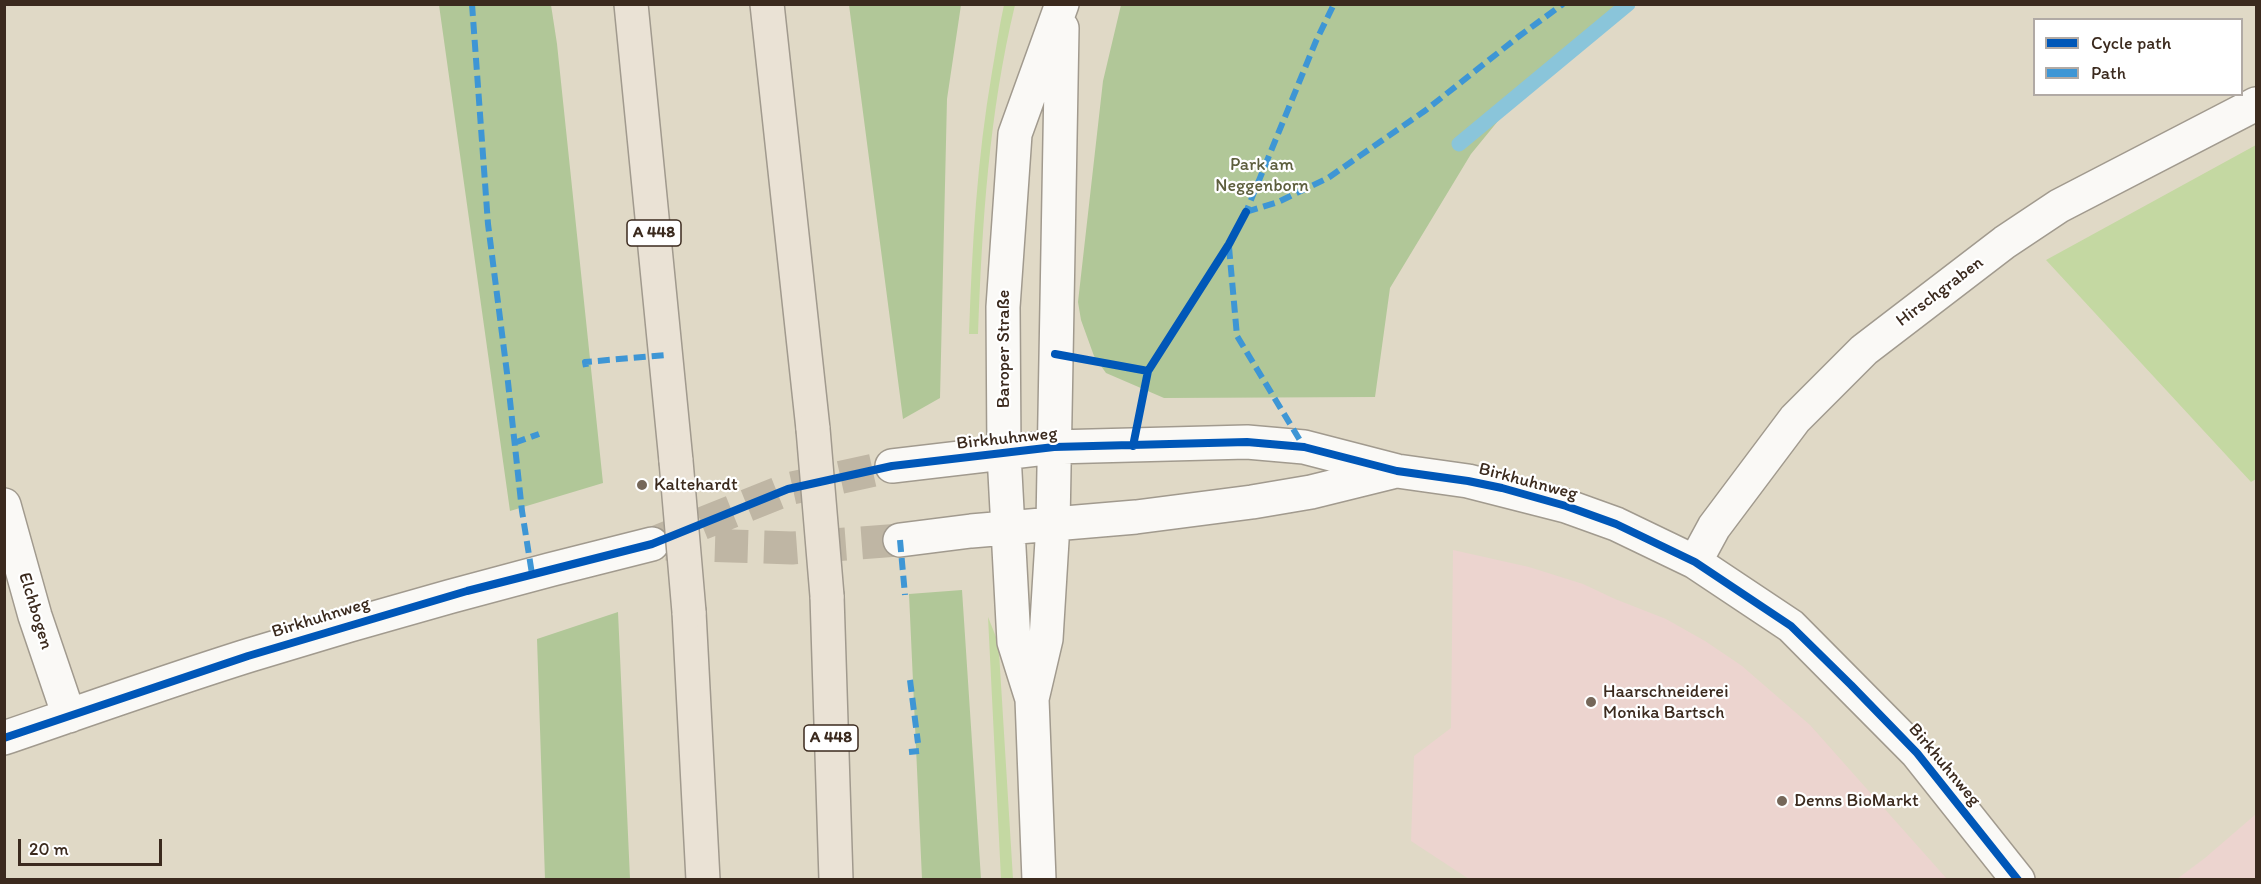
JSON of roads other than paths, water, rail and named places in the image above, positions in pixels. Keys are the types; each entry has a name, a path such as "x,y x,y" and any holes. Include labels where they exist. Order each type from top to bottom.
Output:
{"highway":[{"name":"A 448","path":"631,4 690,612 703,879"},
{"name":"A 448","path":"767,4 813,429 827,596 836,879"}],"street":[{"name":"Baroper Straße","path":"1032,699 1047,639 1053,524 1062,4"},
{"name":"Baroper Straße","path":"1039,879 1032,699 1014,642 1004,453 1002,307 1015,134 1062,4"},
{"name":"Hirschgraben","path":"1695,562 1714,527 1795,419 1864,350 2006,242 2060,206 2256,104"},
{"name":"Birkhuhnweg","path":"892,466 1054,447 1247,442 1304,447 1397,471 1468,481 1566,506 1616,524 1695,562 1791,627 1917,753 2018,879"},
{"name":"Birkhuhnweg","path":"900,540 1136,517 1252,502 1311,492 1397,471"},
{"name":"Elchbogen","path":"4,505 35,616 69,716"},
{"name":"Birkhuhnweg","path":"4,738 249,656 358,623 467,591 652,544"}],"waterway":[{"path":"1459,144 1628,4"}],"tunnel":[{"path":"656,542 788,489 892,466"},
{"path":"666,544 792,548 900,540"}],"place":[{"name":"Kaltehardt","path":"642,485"},
{"name":"Haarschneiderei Monika Bartsch","path":"1591,702"},
{"name":"Denns BioMarkt","path":"1782,801"}],"park label":[{"name":"Park am Neggenborn","path":"1262,175"}]}
